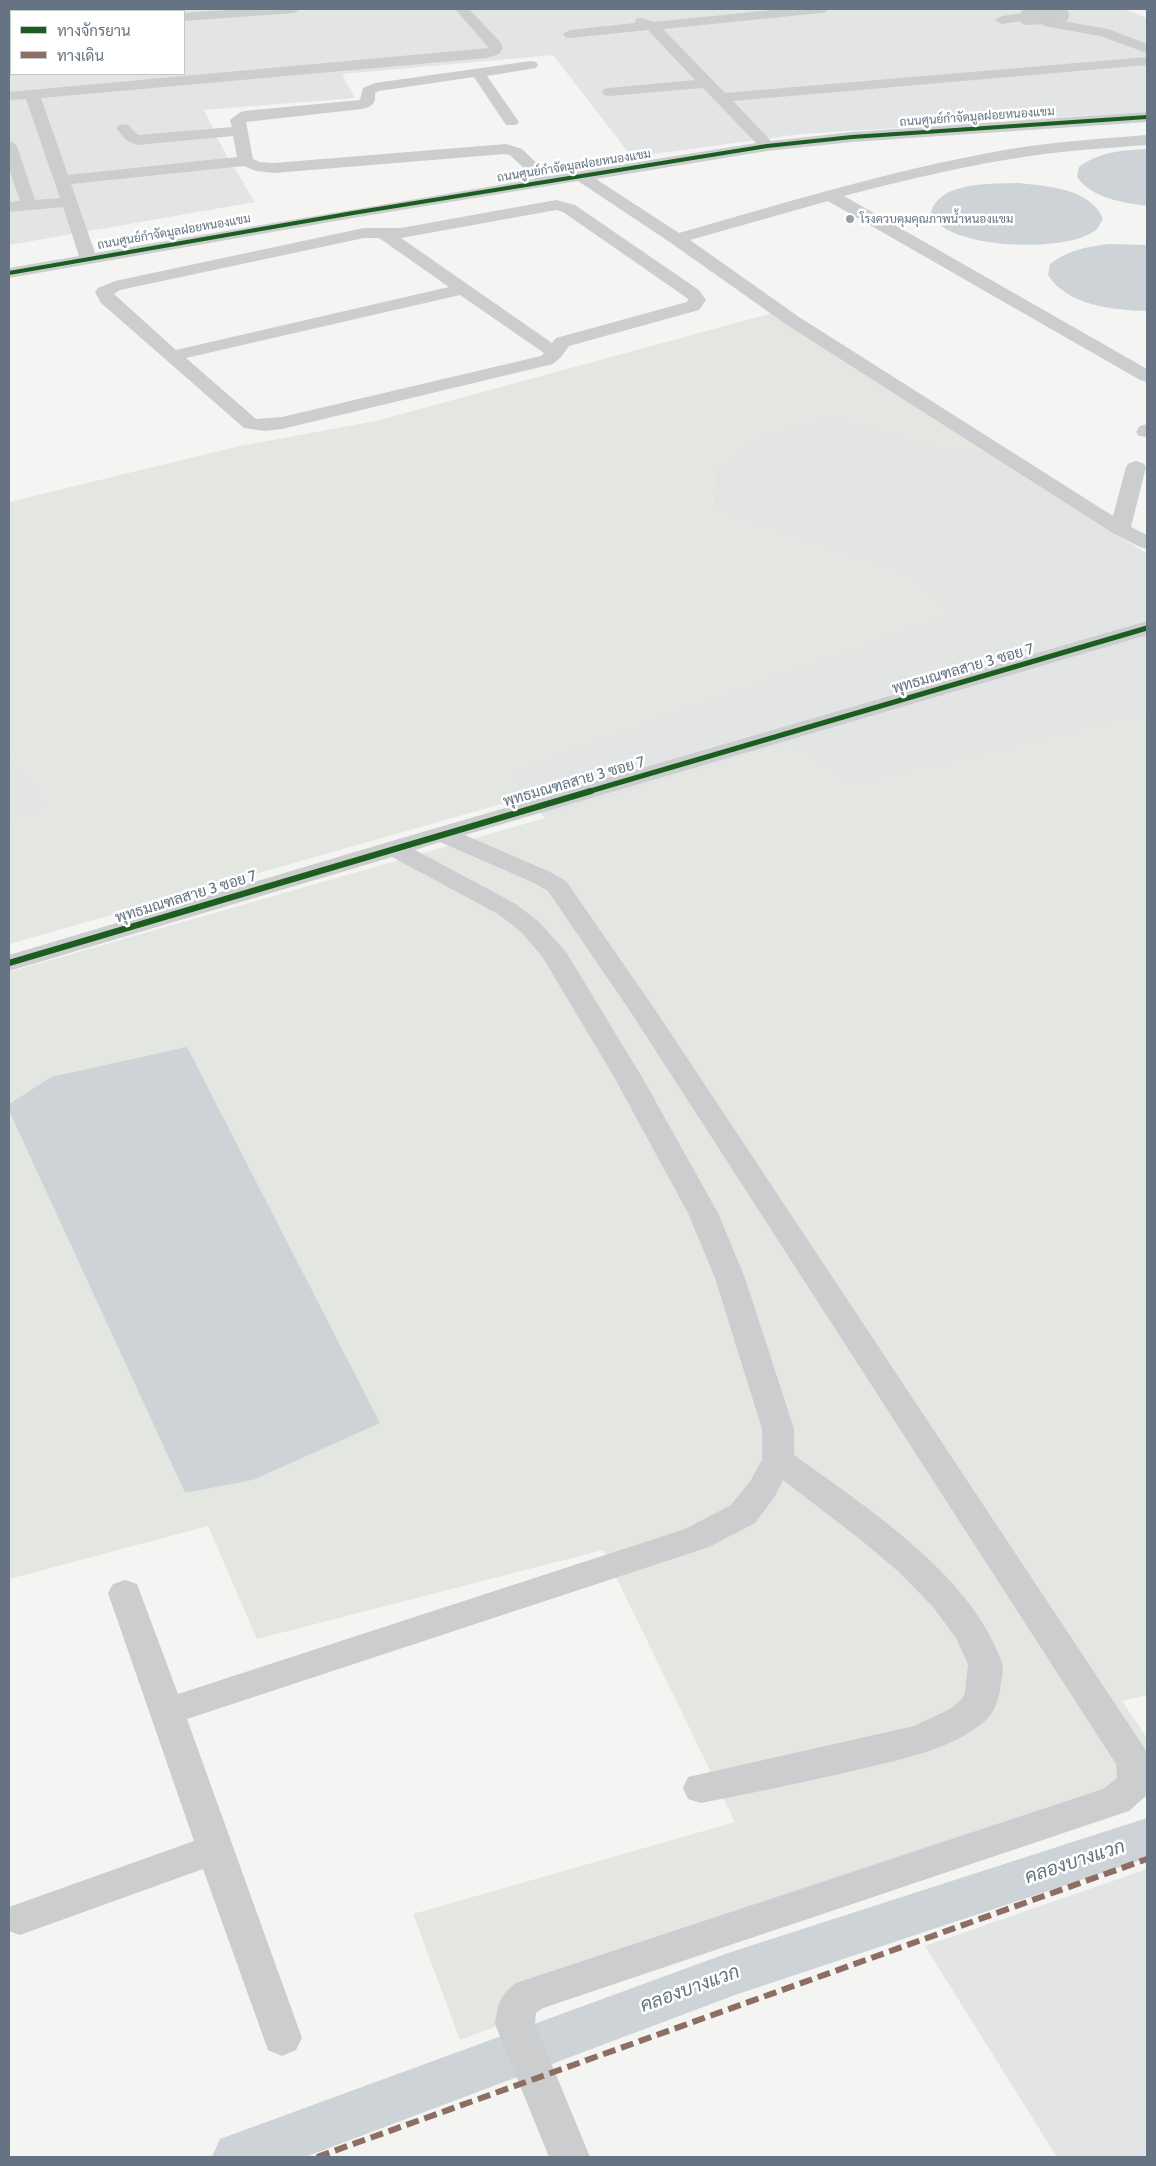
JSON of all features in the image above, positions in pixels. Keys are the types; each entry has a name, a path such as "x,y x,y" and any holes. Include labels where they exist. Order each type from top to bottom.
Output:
{"street":[{"path":"185,17 198,12 294,9"},
{"path":"9,96 494,52 496,48 494,43 462,9"},
{"path":"570,34 822,9"},
{"path":"1028,13 1049,24 1103,32 1147,49"},
{"path":"1002,20 1028,13 1093,16 1147,35"},
{"path":"610,17 629,19 652,26 767,146"},
{"path":"1095,54 1108,64"},
{"path":"720,98 1147,61"},
{"path":"246,162 238,120 244,116 362,104 368,102 368,91 375,87 531,65"},
{"path":"478,73 511,122"},
{"path":"609,92 707,83"},
{"path":"32,94 89,259"},
{"name":"ถนนศูนย์กำจัดมูลฝอยหนองแขม","path":"9,273 767,146 852,137 1147,117"},
{"path":"124,128 131,138 137,140 240,131"},
{"path":"29,205 15,182 9,145 47,140"},
{"path":"677,239 830,195 1012,154 1147,140"},
{"path":"62,180 246,162 256,166 274,168 485,149 506,149 516,152 547,182"},
{"path":"485,149 493,155 516,187"},
{"path":"581,176 677,239 793,321 1120,529 1147,543"},
{"path":"830,195 1147,376"},
{"path":"9,207 69,202"},
{"path":"556,205 569,208 694,294 697,300 693,306 562,342 555,353 547,360 282,423 251,424 107,299 104,292 115,286 237,259 364,233 401,233 539,206 556,205"},
{"path":"381,232 555,353"},
{"path":"209,238 237,259"},
{"path":"172,356 462,289"},
{"path":"1120,529 1136,467"},
{"name":"พุทธมณฑลสาย 3 ซอย 7","path":"9,962 1147,628"},
{"path":"442,834 540,876 557,886 574,908 1134,1762 1135,1784 1116,1800 530,1995 518,2004 515,2024 569,2157"},
{"path":"167,1712 697,1538 743,1514 763,1488 778,1460 778,1429 730,1278 703,1214 628,1077 553,952 530,927 507,908 394,848"},
{"path":"701,1788 790,1771 911,1742 954,1724 977,1708 988,1682 982,1653 960,1614 924,1575 859,1520 778,1460"},
{"path":"125,1593 282,2038"},
{"path":"20,1919 215,1848"}],"shaded area":[{"path":"9,9 1124,9 1147,18 1147,112 801,134 632,157 553,55 342,74 355,98 204,110 225,153 255,202 9,245"},
{"path":"1147,149 1147,206 1118,201 1100,195 1091,190 1077,177 1079,167 1095,158 1120,151"},
{"path":"1018,183 1066,190 1078,195 1089,201 1103,219 1097,229 1083,237 1064,242 1016,245 969,238 950,231 937,222 931,212 937,202 956,189 981,184"},
{"path":"1108,244 1147,245 1147,311 1106,307 1079,300 1067,294 1048,275 1050,264 1064,255 1085,248"},
{"path":"776,312 988,450 936,445 833,416 754,438 714,469 712,511 901,572 955,613 505,773 526,797 9,944 9,822 52,807 9,754 9,502 240,446 376,421"},
{"path":"833,416 936,445 988,450 1147,554 1147,714 853,787 788,745 545,818 505,773 954,613 901,572 712,511 714,469 754,438"},
{"path":"1147,714 1147,1695 1122,1701 1147,1738 1147,1778 460,2040 413,1914 735,1822 603,1550 257,1639 208,1526 9,1579 9,1111 185,1493 253,1480 380,1422 51,1077 9,1104 9,972 545,818 788,745 853,787"},
{"path":"9,754 52,807 9,822"},
{"path":"187,1047 380,1423 253,1480 185,1493 9,1111 9,1104 51,1077"},
{"path":"1147,1869 1147,2157 1057,2157 925,1946"}],"waterway":[{"name":"คลองบางแวก","path":"239,2157 728,1975 1147,1838"}],"marked path":[{"path":"317,2157 1147,1859"}],"cycle path":[{"path":"9,273 353,213 767,146 852,137 1147,117"},
{"path":"9,963 394,848 1147,628"}],"place":[{"name":"โรงควบคุมคุณภาพน้ำหนองแขม","path":"850,219"}]}
